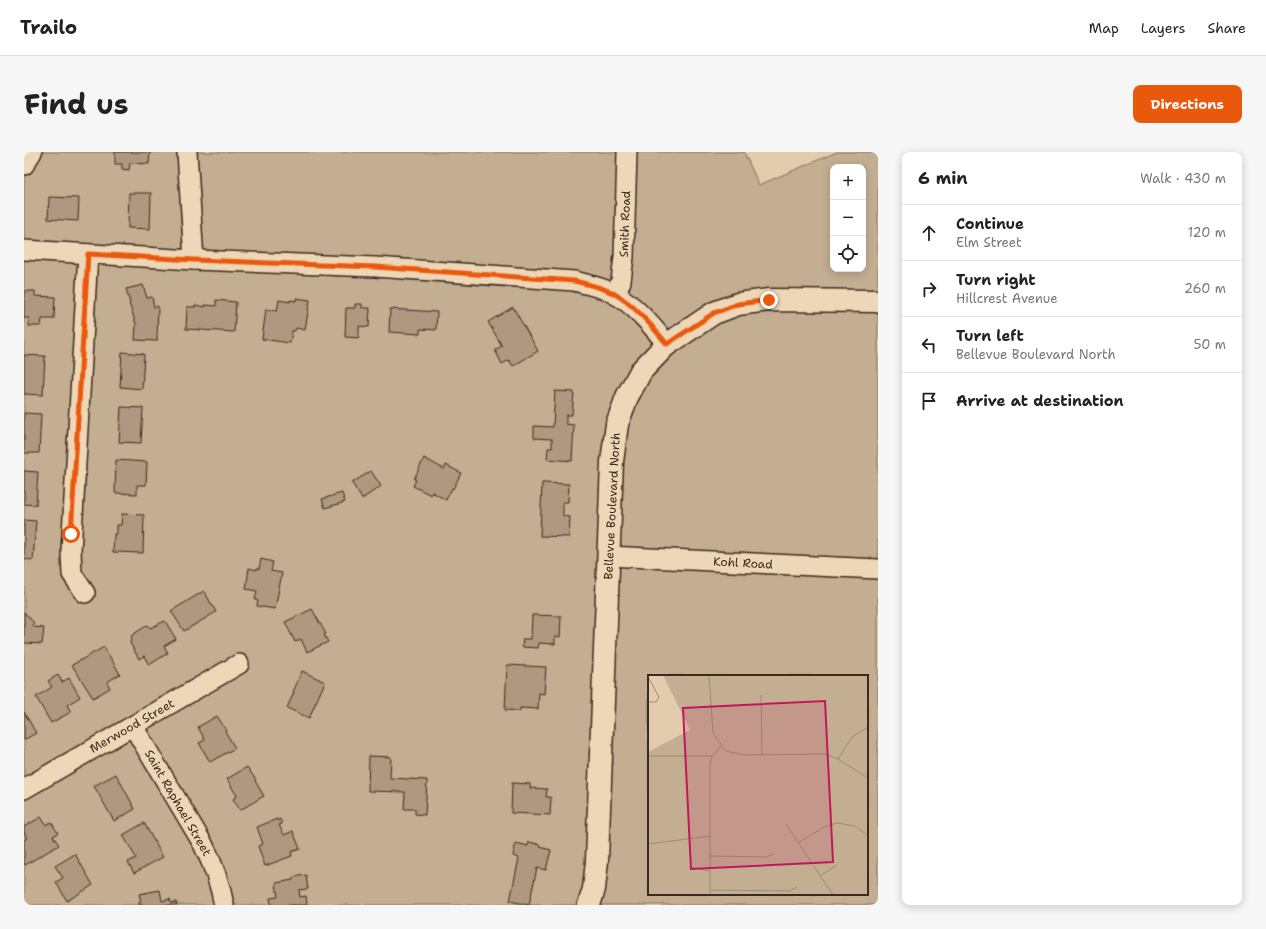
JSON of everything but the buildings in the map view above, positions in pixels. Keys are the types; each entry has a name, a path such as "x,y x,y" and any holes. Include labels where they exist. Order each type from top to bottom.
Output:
{"main road":[{"name":"Bellevue Boulevard North","path":"589,905 594,889 597,861 612,462 617,424 627,397 641,371 667,344 714,313 738,304 769,300 878,301"}],"street":[{"path":"24,165 32,152"},
{"path":"187,152 194,260"},
{"name":"Smith Road","path":"616,295 621,281 624,257 627,152"},
{"path":"24,250 194,260 375,267 574,281 594,286 616,295 642,316 667,344"},
{"path":"85,593 72,574 70,551 88,254"},
{"name":"Kohl Road","path":"608,556 878,569"},
{"name":"Merwood Street","path":"24,789 239,664"},
{"name":"Saint Raphael Street","path":"133,726 203,844 218,880 224,905"}],"shaded area":[{"path":"24,152 744,152 759,185 837,152 878,152 878,905 24,905"}],"route":[{"path":"71,534 88,254 375,267 574,281 594,286 612,293 642,316 667,344 714,313 738,304 769,300"}]}
